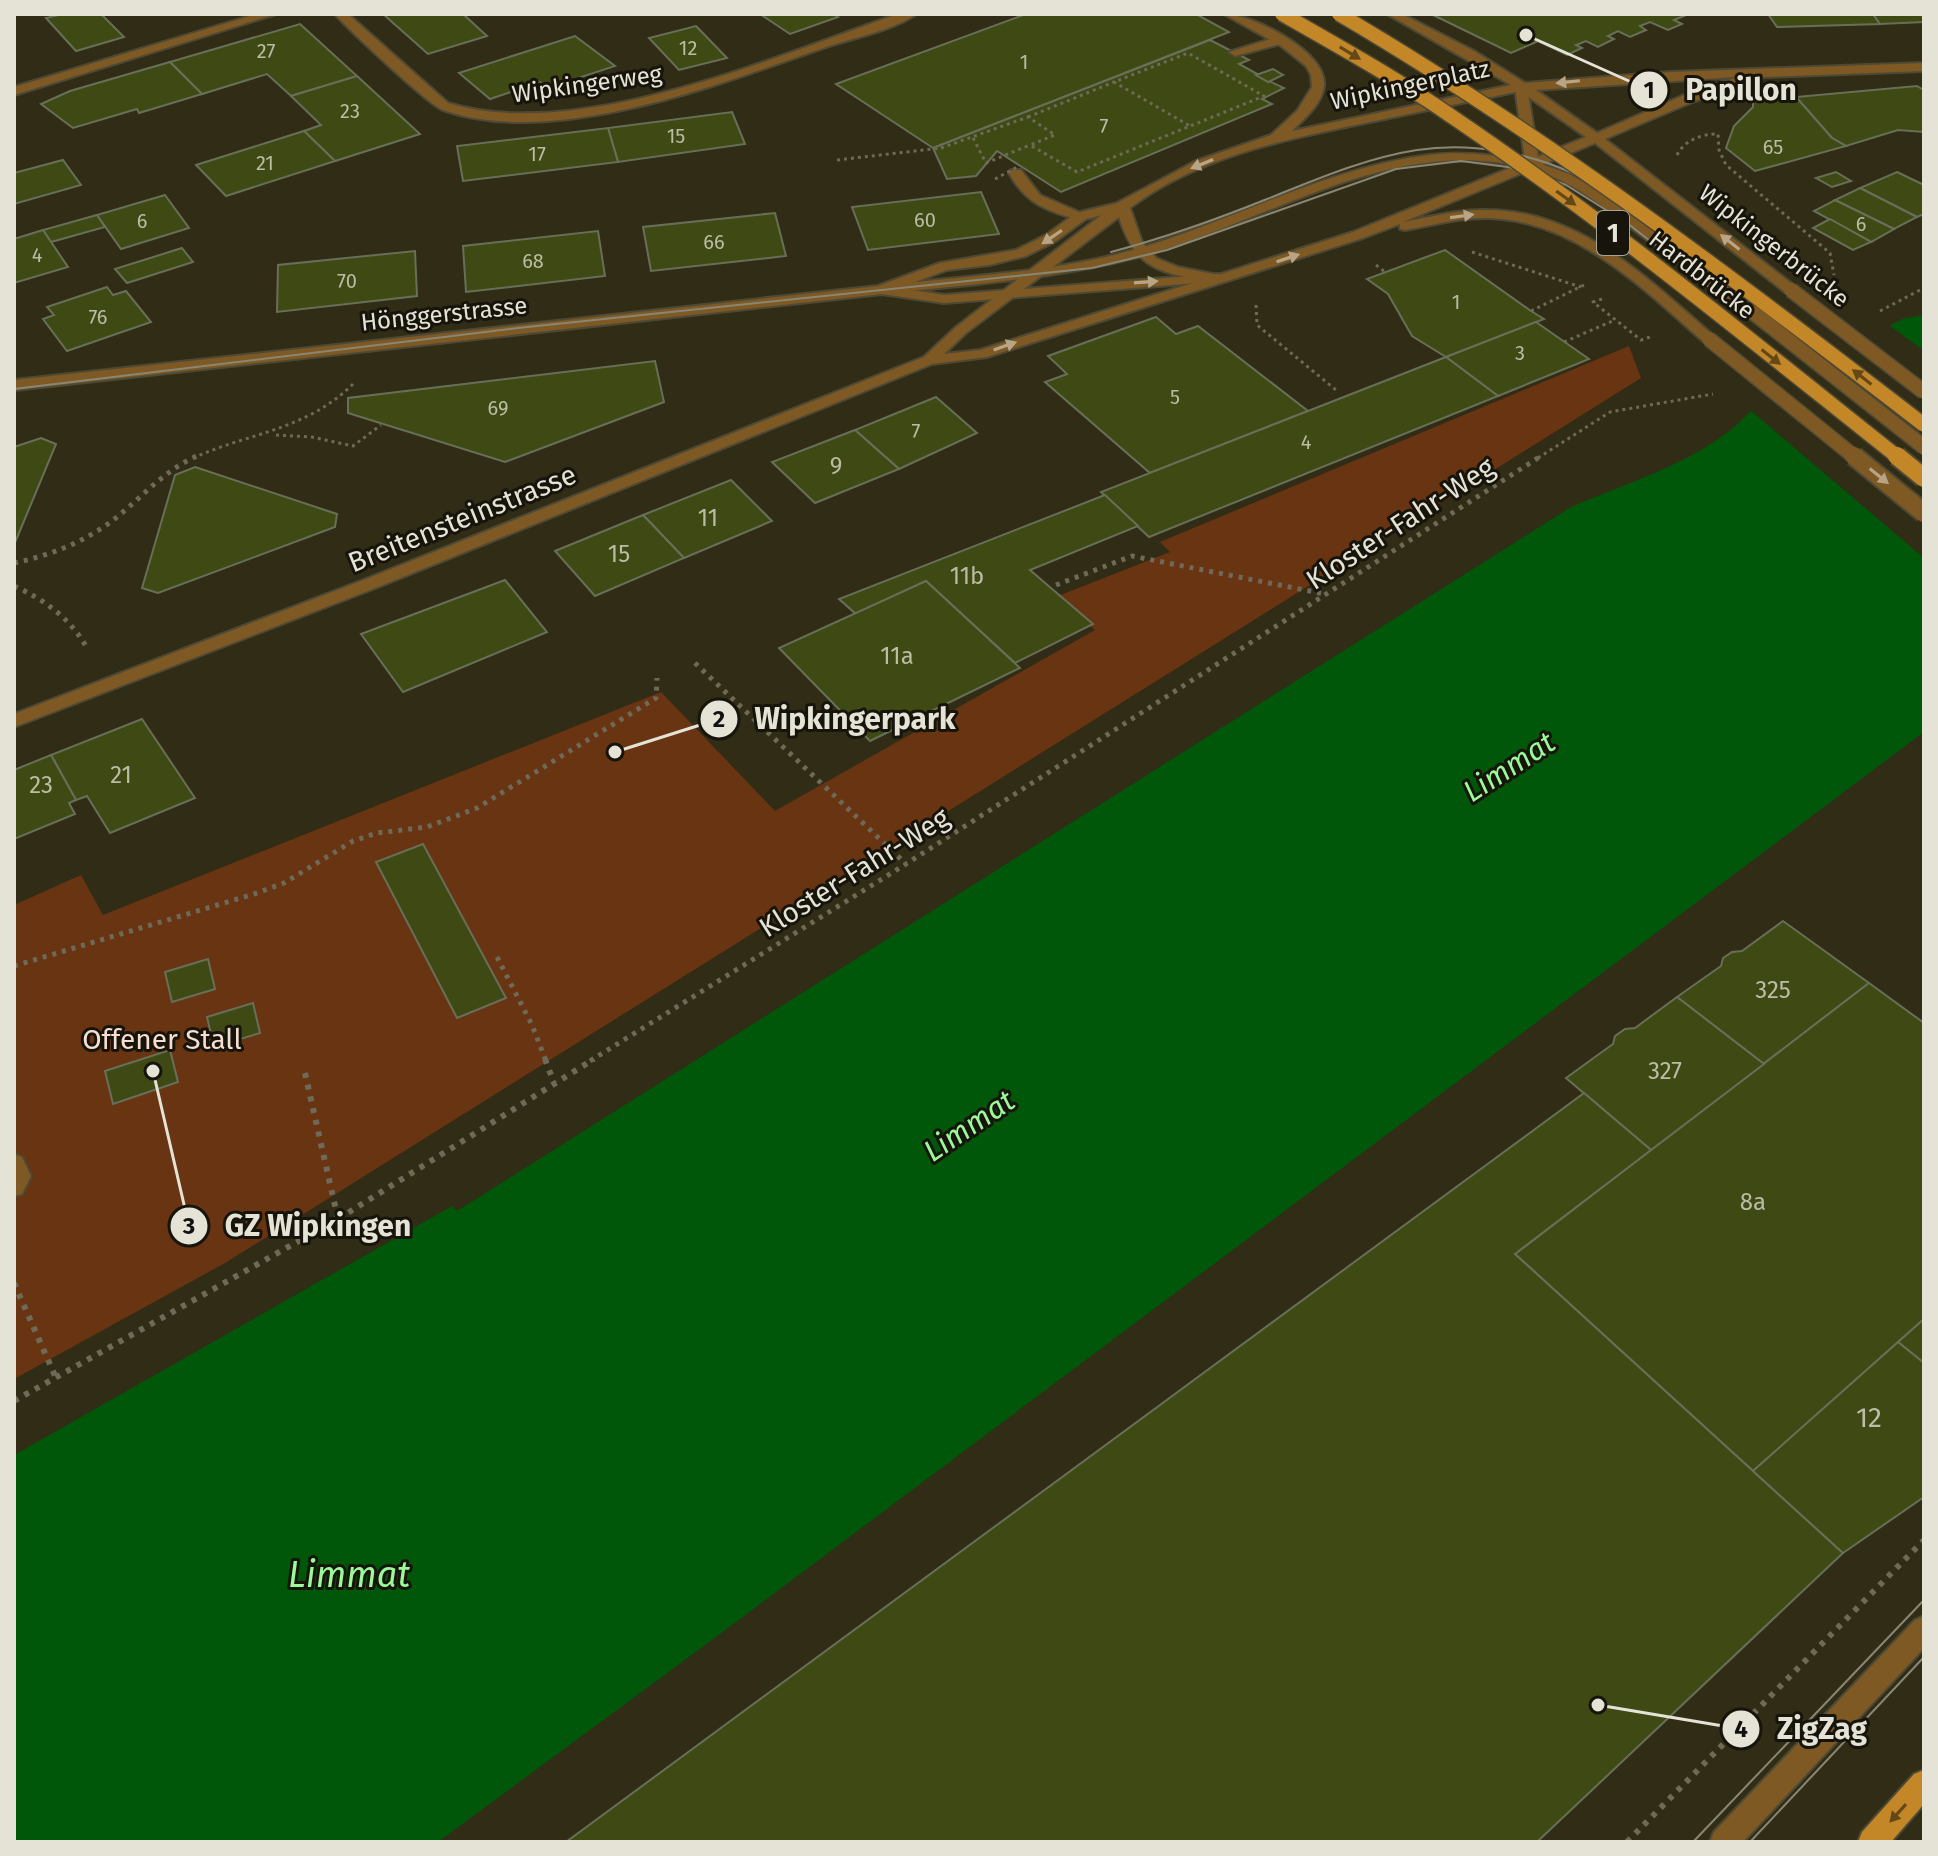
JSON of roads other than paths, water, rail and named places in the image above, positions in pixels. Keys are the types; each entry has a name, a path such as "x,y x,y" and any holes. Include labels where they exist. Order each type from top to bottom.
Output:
{"main road":[{"name":"Hardbrücke","path":"1282,14 1411,91 1595,219 1924,478"},
{"name":"Hardbrücke","path":"1339,14 1410,55 1573,161 1924,425"},
{"path":"1872,1842 1924,1784"}],"street":[{"path":"14,91 270,14"},
{"name":"Wipkingerweg","path":"341,14 443,106 460,114 510,117 634,104 674,95 910,14"},
{"path":"1230,14 1280,40 1304,56 1315,70 1319,85 1299,117 1275,138"},
{"path":"1393,14 1480,60 1521,87 1584,81 1924,67"},
{"path":"1235,52 1280,40"},
{"path":"929,360 982,354 1358,235 1687,99 1759,74"},
{"path":"1521,87 1533,165"},
{"name":"Wipkingerplatz","path":"929,360 961,330 1122,206 1201,164 1275,138 1521,87 1594,138"},
{"name":"Wipkingerbrücke","path":"1594,138 1924,392"},
{"path":"880,290 1040,272 1139,252 1383,166 1435,156 1473,156 1533,165 1578,183 1595,195 1754,313 1924,447"},
{"path":"1018,170 1023,188 1038,202 1081,216"},
{"path":"1122,206 1139,252 1161,266 1218,278"},
{"name":"Wipkingerplatz","path":"880,290 945,266 1021,253 1051,238 1081,216 1122,206"},
{"path":"1358,235 1474,214 1508,215 1541,222 1583,239 1608,254 1924,513"},
{"path":"880,290 944,299 1218,278"},
{"name":"Hönggerstrasse","path":"14,385 880,290"},
{"name":"Breitensteinstrasse","path":"14,721 372,583 929,360"},
{"path":"14,1163 20,1176 14,1187"},
{"path":"1724,1842 1924,1629"}],"water":[{"name":"Limmat","path":"1924,315 1924,732 438,1842 14,1842 14,1455 452,1206 457,1211 1571,507 1667,468 1712,443 1751,411 1739,400 1905,318"}],"tram line":[{"path":"1111,252 1209,221 1359,164 1417,150 1457,147 1519,155 1577,175 1633,209 1720,278"},
{"path":"14,389 518,328 1092,268 1167,250 1396,169 1461,161 1523,169 1566,185 1627,223 1924,455"},
{"path":"1751,303 1924,438"},
{"path":"1693,1842 1924,1600"},
{"path":"1750,1842 1924,1657"}],"place":[{"name":"Papillon","path":"1526,35"},
{"name":"Wipkingerpark","path":"615,752"},
{"name":"GZ Wipkingen","path":"153,1071"},
{"name":"ZigZag","path":"1598,1705"}],"park label":[{"name":"Offener Stall","path":"162,1039"}]}
